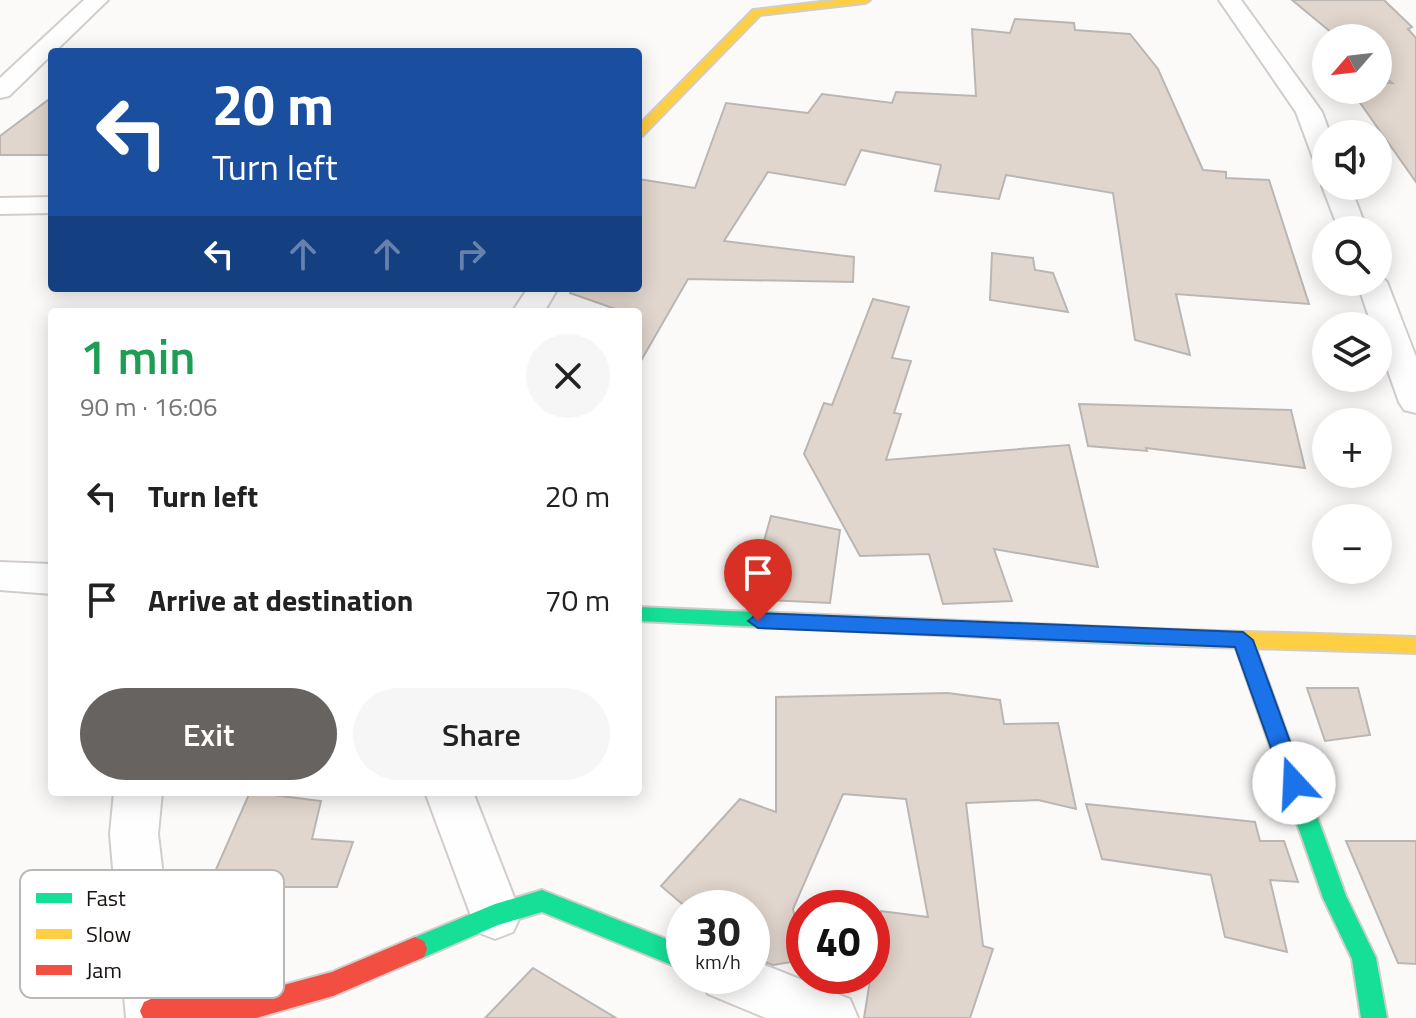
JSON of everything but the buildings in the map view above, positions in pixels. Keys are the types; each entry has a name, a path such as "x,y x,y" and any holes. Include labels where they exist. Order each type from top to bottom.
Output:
{"street":[{"path":"0,91 97,0"},
{"path":"642,129 757,12 865,0"},
{"path":"1230,0 1312,120"},
{"path":"0,206 48,205"},
{"path":"1377,296 1416,402"},
{"path":"0,576 48,579"},
{"path":"642,614 1020,634 1416,645"},
{"path":"1243,640 1335,898 1364,958 1374,1018"},
{"path":"138,796 134,834 138,870"},
{"path":"450,796 495,915"},
{"path":"284,998 333,984 495,915 542,901 666,951"},
{"path":"770,993 831,1018"},
{"path":"153,1014 243,1009 283,998"}],"traffic: fast":[{"path":"642,614 1151,637"},
{"path":"1243,640 1335,898 1364,958 1374,1018"},
{"path":"415,949 495,915 542,901 666,951"}],"traffic: slow":[{"path":"642,129 757,12 865,0"},
{"path":"1151,637 1416,645"}],"traffic: jam":[{"path":"284,998 333,984 415,949"},
{"path":"153,1011 243,1009 283,998"}],"route":[{"path":"758,621 1243,640 1294,783"}]}
